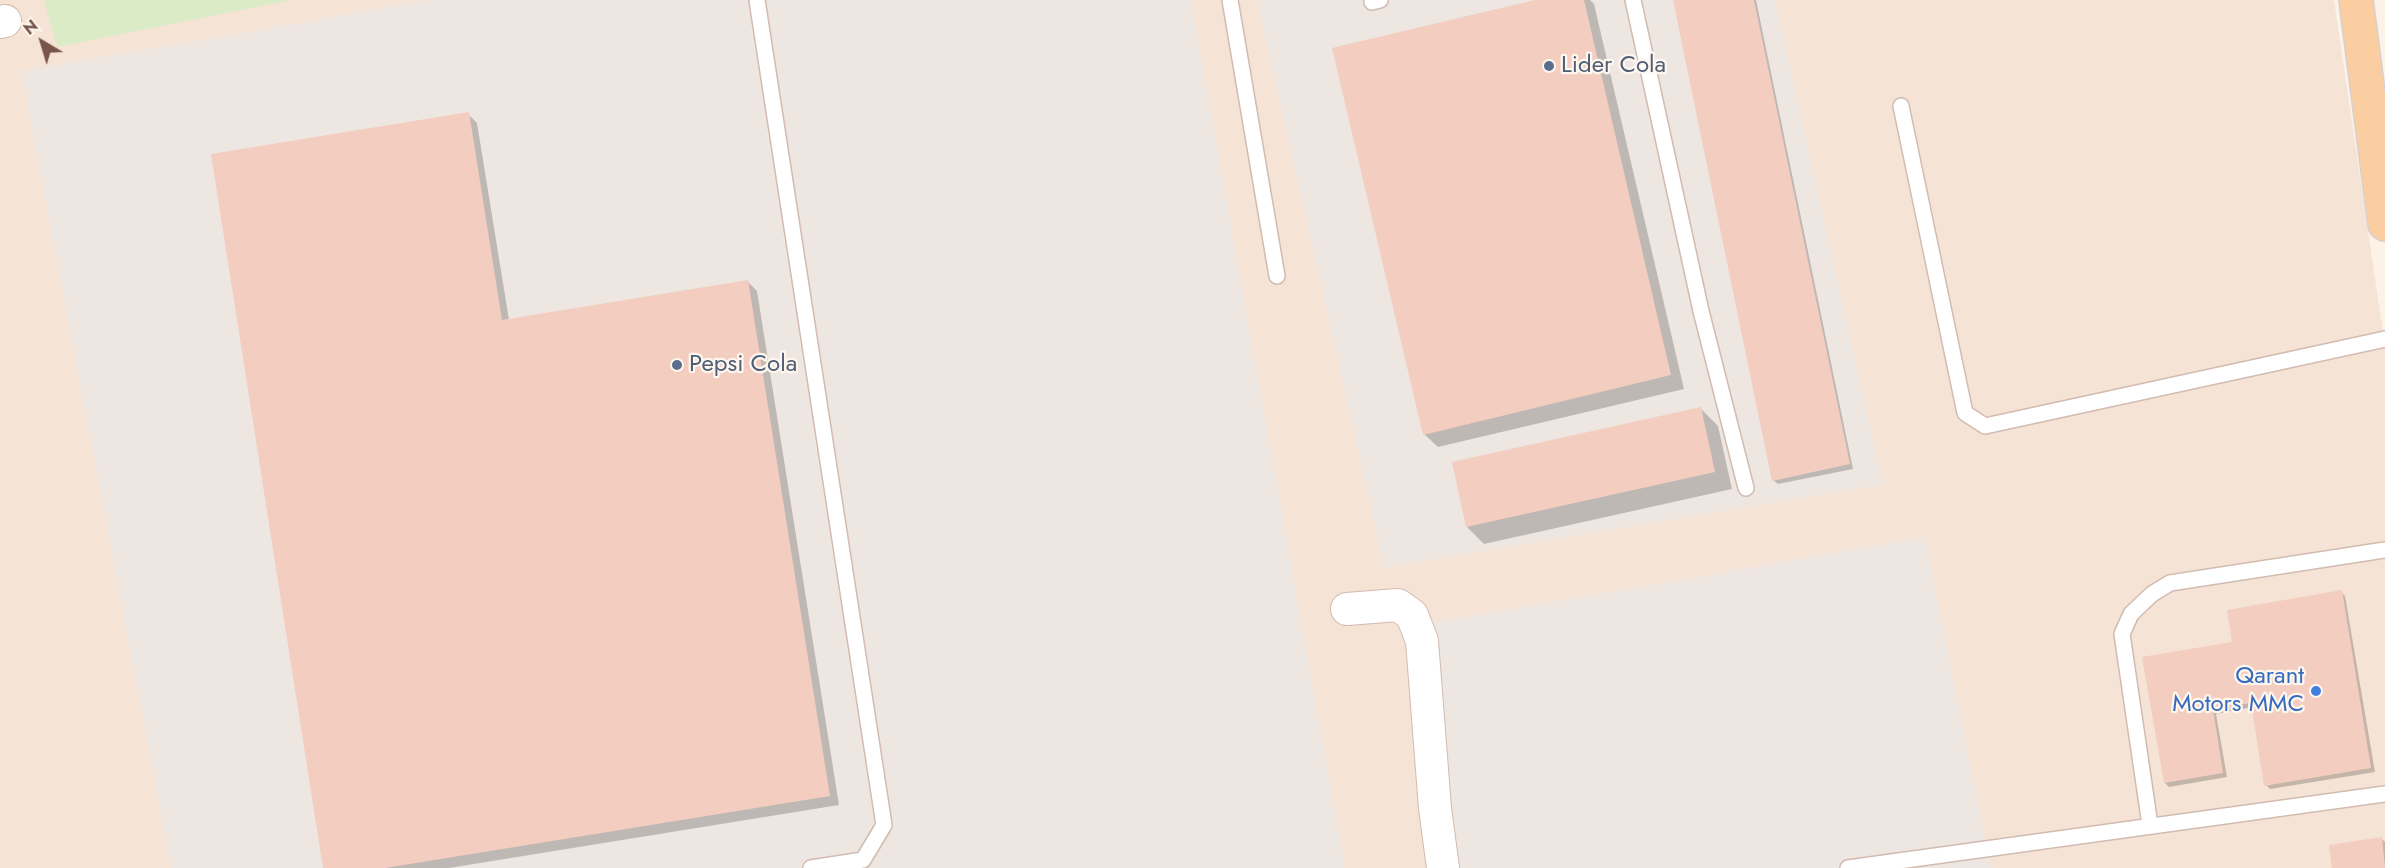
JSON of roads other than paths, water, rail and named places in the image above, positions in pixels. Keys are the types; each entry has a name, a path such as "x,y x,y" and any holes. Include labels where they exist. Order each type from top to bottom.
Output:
{"main road":[{"path":"2356,0 2385,224"}],"street":[{"path":"1347,609 1398,604 1412,615 1422,641 1435,808 1443,868"}],"lane":[{"path":"757,0 884,825 862,860 812,868"},
{"path":"1230,0 1277,276"},
{"path":"1633,0 1701,311 1746,488"},
{"path":"1901,106 1965,413 1985,426 2385,339"},
{"path":"2150,825 2122,634 2131,614 2152,594 2170,583 2385,550"},
{"path":"1848,868 2385,794"}],"place":[{"name":"Lider Cola","path":"1549,66"},
{"name":"Pepsi Cola","path":"677,365"},
{"name":"Qarant Motors MMC","path":"2316,691"}]}
